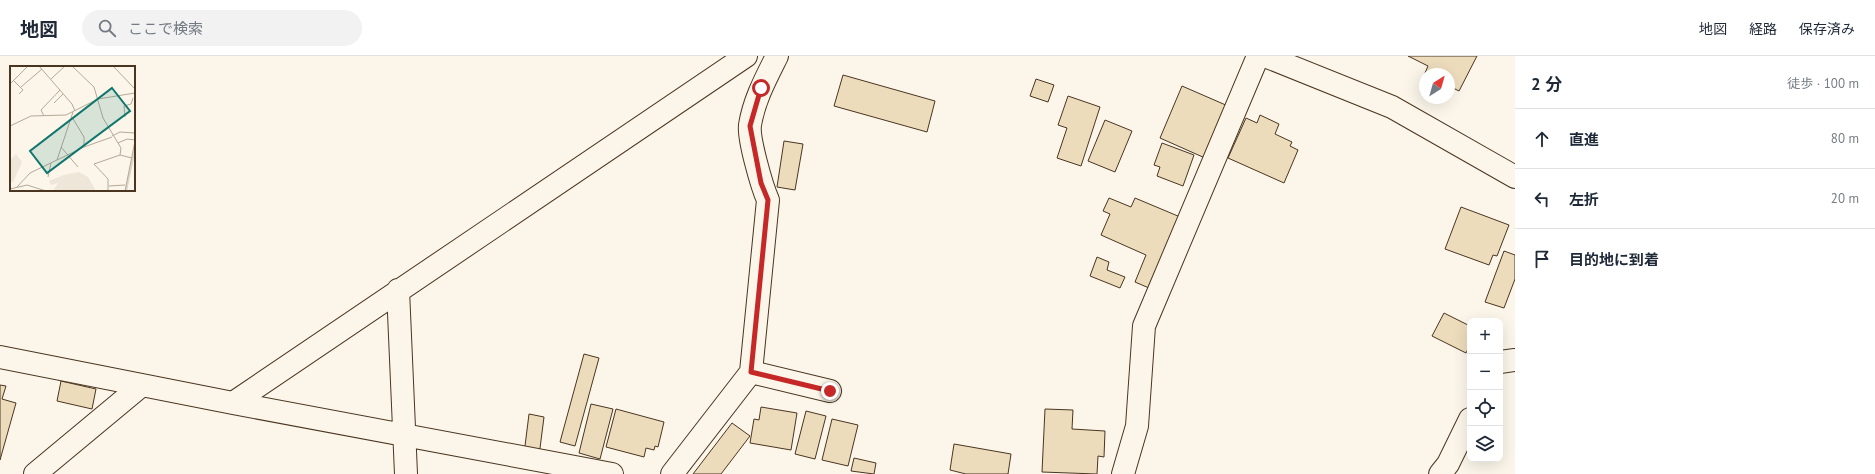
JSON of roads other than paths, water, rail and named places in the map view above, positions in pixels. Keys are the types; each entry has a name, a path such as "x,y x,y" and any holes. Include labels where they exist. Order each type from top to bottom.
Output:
{"street":[{"path":"233,403 746,56"},
{"path":"672,474 751,372 768,200 761,183 750,126 761,88 778,56"},
{"path":"1124,474 1138,426 1144,326 1258,56"},
{"path":"1265,56 1392,107 1515,177"},
{"path":"398,290 406,474"},
{"path":"0,357 233,403 612,474"},
{"path":"1503,362 1515,360"},
{"path":"751,372 830,391"},
{"path":"35,474 142,385"},
{"path":"1440,474 1448,464 1467,425"}]}
